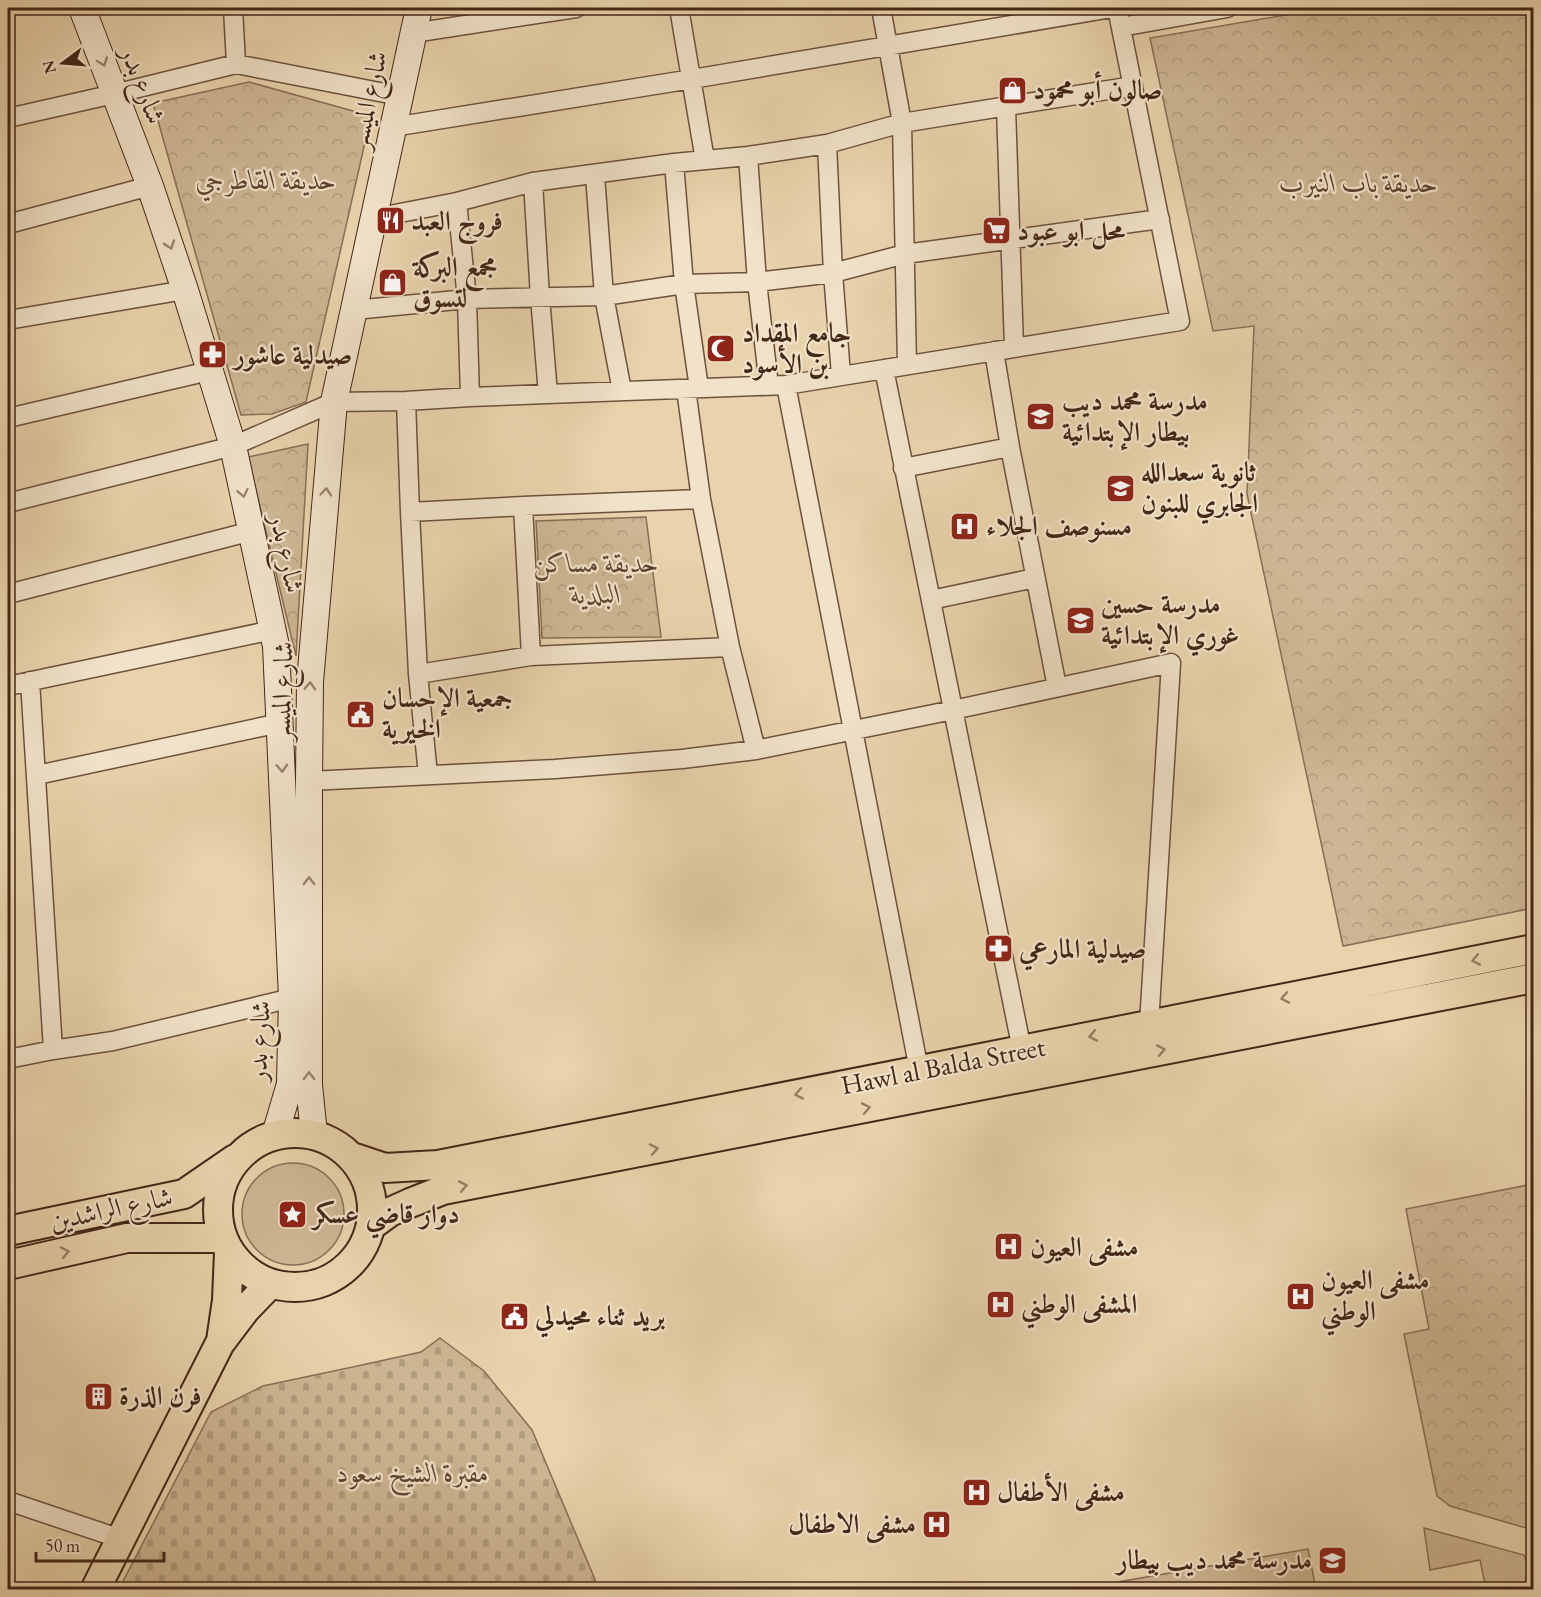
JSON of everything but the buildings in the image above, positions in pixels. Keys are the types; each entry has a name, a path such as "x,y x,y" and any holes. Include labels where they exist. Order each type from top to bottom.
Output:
{"main road":[{"name":"شارع بدر","path":"82,8 150,186 233,446 276,646 292,998 290,1084 275,1135"},
{"name":"شارع الميسر","path":"314,1134 309,1085 310,682 334,402 419,8"},
{"name":"Hawl al Balda Street","path":"352,1157 385,1168 438,1165 1533,949"},
{"name":"Hawl al Balda Street","path":"372,1226 390,1212 443,1190 1533,978"},
{"path":"220,1343 227,1300 226,1245 218,1216 219,1194 226,1174 239,1156 256,1143 275,1135 294,1132 314,1134 334,1143 352,1157 366,1178 373,1201 372,1226 362,1250 345,1271 322,1284 296,1289 270,1284 254,1277 240,1266 226,1245"},
{"name":"شارع الراشدين","path":"8,1231 184,1194 239,1156"},
{"name":"شارع الراشدين","path":"8,1265 127,1238 226,1245"},
{"path":"94,1590 220,1343 245,1310 270,1284"}],"street":[{"path":"233,8 236,64"},
{"path":"413,33 576,8"},
{"path":"679,8 705,160"},
{"path":"881,8 903,123 907,365"},
{"path":"393,128 1112,8"},
{"path":"8,503 233,446 334,402 777,385 1180,321 1118,8"},
{"path":"1121,27 1219,8"},
{"path":"8,118 236,64 400,96"},
{"path":"374,218 457,202 533,182 827,144 903,123 1133,86"},
{"path":"1006,107 1014,348"},
{"path":"827,144 833,273 841,375"},
{"path":"748,156 757,282 777,385 853,731 919,1070"},
{"path":"674,163 701,499 730,647 756,750"},
{"path":"595,175 604,296 621,391"},
{"path":"533,182 548,394"},
{"path":"8,224 150,186"},
{"path":"457,202 467,299 470,397"},
{"path":"354,310 467,299 604,296 684,284 757,282 833,273 905,254 1160,219"},
{"path":"8,320 185,290"},
{"path":"994,351 1010,447 1057,687"},
{"path":"884,369 1022,1050"},
{"path":"8,418 209,371"},
{"path":"406,401 418,674 428,775"},
{"path":"903,468 1010,447"},
{"path":"410,512 701,499"},
{"path":"523,506 531,656"},
{"path":"8,594 252,531"},
{"path":"931,600 1035,578"},
{"path":"8,686 273,630"},
{"path":"418,674 531,656 730,647"},
{"path":"309,781 613,765 756,750 1171,663 1149,1025"},
{"path":"30,681 52,1050"},
{"path":"37,775 280,723"},
{"path":"8,1059 113,1041 292,998"},
{"path":"10,1507 121,1539"}],"green space":[{"name":"حديقة باب النيرب","path":"1327,8 1534,8 1533,908 1343,946 1247,494 1254,326 1213,331 1150,38"},
{"name":"حديقة القاطرجي","path":"249,82 371,116 306,402 272,414 241,415 153,103"},
{"path":"308,444 296,656 248,457"},
{"name":"حديقة مساكن البلدية","path":"646,517 661,637 542,638 536,521"},
{"name":"دوار قاضي عسكر","path":"293,1163 313,1167 329,1178 340,1194 344,1214 340,1234 329,1250 313,1261 293,1265 273,1261 257,1250 246,1234 242,1214 246,1194 257,1178 273,1167"},
{"path":"1533,1184 1534,1530 1450,1506 1437,1496 1404,1334 1429,1329 1406,1209"},
{"name":"مقبرة الشيخ سعود","path":"440,1338 484,1371 532,1430 599,1589 119,1589 211,1412 263,1386 421,1352"},
{"path":"1424,1528 1524,1555 1528,1566 1524,1589 1486,1589 1480,1560 1430,1570"},
{"path":"1308,1549 1316,1589 1092,1589 1095,1586"}],"place":[{"name":"صالون أبو محمود","path":"1012,90"},
{"name":"فروج العبد","path":"390,221"},
{"name":"محل ابو عبود","path":"996,231"},
{"name":"مجمع البركة لتسوق","path":"392,283"},
{"name":"جامع المقداد بن الأسود","path":"721,349"},
{"name":"صيدلية عاشور","path":"213,355"},
{"name":"مدرسة محمد ديب بيطار الإبتدائية","path":"1041,417"},
{"name":"ثانوية سعدالله الجابري للبنون","path":"1120,488"},
{"name":"مسنوصف الجلاء","path":"965,526"},
{"name":"مدرسة حسين غوري الإبتدائية","path":"1080,620"},
{"name":"جمعية الإحسان الخيرية","path":"361,714"},
{"name":"صيدلية المارعي","path":"998,949"},
{"name":"دوار قاضي عسكر","path":"292,1214"},
{"name":"مشفى العيون","path":"1009,1247"},
{"name":"مشفى العيون الوطني","path":"1300,1296"},
{"name":"المشفى الوطني","path":"1000,1304"},
{"name":"بريد ثناء محيدلي","path":"514,1316"},
{"name":"فرن الذرة","path":"98,1396"},
{"name":"مشفى الأطفال","path":"976,1492"},
{"name":"مشفى الاطفال","path":"937,1524"},
{"name":"مدرسة محمد ديب بيطار","path":"1333,1560"}]}
